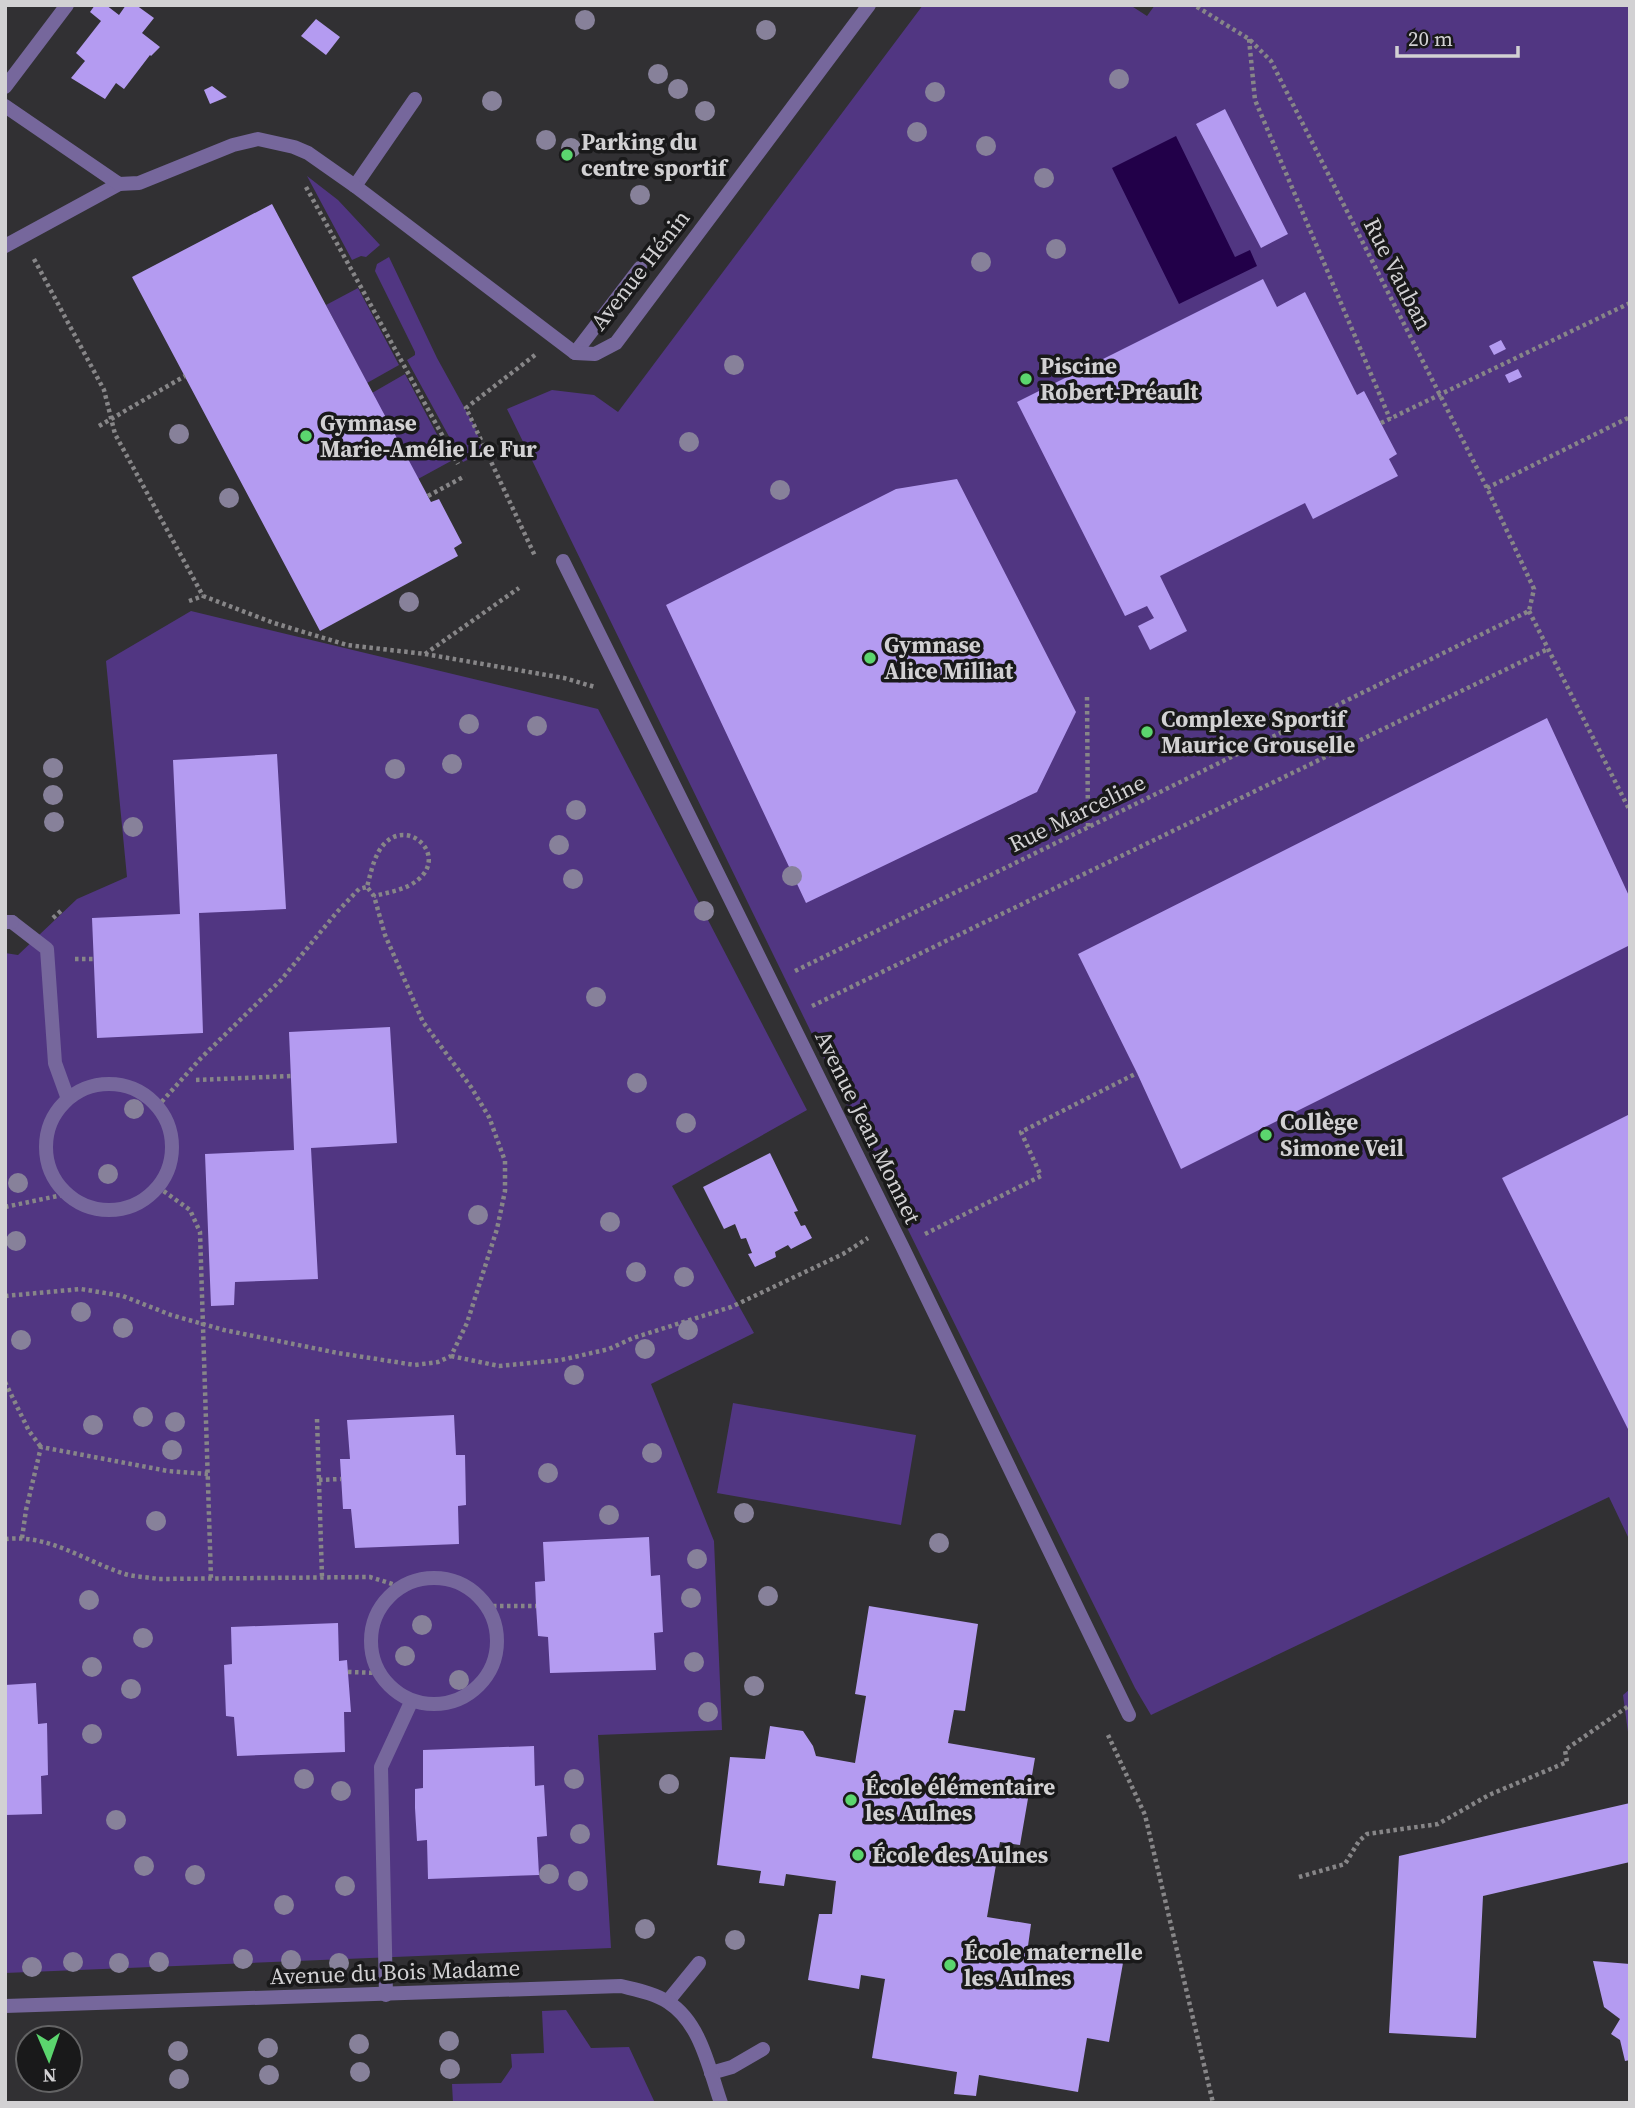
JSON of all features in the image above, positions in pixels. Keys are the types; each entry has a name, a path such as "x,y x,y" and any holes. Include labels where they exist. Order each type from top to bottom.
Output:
{"street":[{"path":"5,87 67,5"},
{"name":"Avenue Hénin","path":"5,246 119,184 138,183 233,145 258,139 283,143 301,150 355,186 575,353 595,354 616,343 869,5"},
{"path":"355,186 415,99"},
{"path":"5,106 119,184"},
{"path":"575,353 640,268"},
{"name":"Avenue Jean Monnet","path":"563,561 902,1246 1129,1715"},
{"path":"9,922 47,949 55,1063 68,1099"},
{"path":"104,1084 124,1086 142,1094 157,1107 168,1125 172,1147 169,1168 158,1187 143,1200 124,1208 104,1210 84,1206 66,1194 53,1178 46,1157 46,1136 54,1115 68,1099 85,1088 104,1084"},
{"path":"420,1580 448,1580 473,1592 486,1606 495,1624 497,1644 493,1663 484,1681 469,1694 451,1702 432,1704 412,1700 393,1690 379,1673 372,1655 371,1635 376,1616 387,1599 402,1587 420,1580"},
{"path":"386,1995 381,1767 412,1700"},
{"path":"668,2001 699,1963"},
{"name":"Avenue du Bois Madame","path":"5,2006 621,1986 668,2001 681,2012 692,2028 721,2103"},
{"path":"711,2073 732,2067 763,2049"}],"path":[{"name":"Rue Vauban","path":"1195,5 1249,39 1271,61 1487,488 1534,589 1529,611"},
{"path":"1249,39 1255,100 1390,419"},
{"path":"303,181 458,464"},
{"path":"22,237 104,390 115,434 204,596 274,623 347,645 425,654 564,678 600,689 594,677"},
{"path":"1381,423 1630,303"},
{"path":"536,559 466,408 555,338"},
{"path":"99,426 185,376"},
{"path":"1487,488 1630,417"},
{"path":"428,496 465,476"},
{"path":"425,654 519,588"},
{"path":"190,601 204,596"},
{"path":"1529,611 1630,811"},
{"name":"Rue Marceline","path":"772,982 1529,611"},
{"path":"789,1017 1548,649"},
{"path":"1087,697 1088,828"},
{"path":"367,887 379,850 392,839 403,835 414,836 425,845 429,853 428,864 422,875 412,884 374,895"},
{"path":"367,887 374,895 385,935 423,1022 471,1087 489,1117 505,1161 505,1191 497,1229 467,1323 451,1356"},
{"path":"157,1107 201,1058 281,980 337,912 359,889 367,887"},
{"path":"902,1246 1041,1176 1021,1132 1137,1073"},
{"path":"196,1080 291,1076"},
{"path":"158,1187 190,1210 200,1232 211,1579"},
{"path":"5,1207 66,1194"},
{"path":"5,1296 81,1289 123,1296 204,1324 338,1353 415,1365 438,1362 451,1356 499,1366 561,1360 609,1349 731,1307 843,1254 891,1224"},
{"path":"5,1382 29,1431 41,1447 167,1471 208,1474"},
{"path":"317,1419 322,1577"},
{"path":"22,1538 41,1447"},
{"path":"320,1480 341,1479"},
{"path":"5,1539 22,1538 59,1545 127,1574 158,1579 370,1577 402,1587"},
{"path":"486,1606 536,1606"},
{"path":"348,1672 379,1673"},
{"path":"1299,1877 1345,1864 1359,1841 1367,1834 1438,1824 1489,1795 1567,1762 1565,1750 1630,1705"},
{"path":"1108,1733 1144,1815 1213,2103"}],"shaded area":[{"name":"Complexe Sportif Maurice Grouselle","path":"923,5 1130,5 1147,16 1155,5 1630,5 1630,1541 1609,1497 1151,1715 1135,1688 871,1155 507,409 552,390 594,395 618,412"},
{"path":"1176,136 1235,257 1250,250 1257,266 1179,304 1112,168"},
{"path":"307,176 338,200 380,245 366,257 352,260"},
{"path":"389,257 437,358 474,425 484,452 463,462 407,360 415,355 415,352 375,271 377,264"},
{"path":"358,288 399,365 367,383 326,305"},
{"path":"405,374 451,461 418,479 372,393"},
{"path":"191,611 598,709 807,1110 672,1186 754,1333 651,1384 714,1541 722,1730 598,1735 611,1948 5,1973 5,953 18,955 77,899 127,877 106,661"},
{"path":"733,1403 916,1435 901,1525 717,1493"},
{"path":"1630,1689 1630,1747 1623,1695"},
{"path":"566,2010 591,2048 629,2047 655,2103 453,2103 452,2084 501,2083 512,2067 511,2054 544,2053 542,2011"}],"building":[{"path":"95,5 106,5 119,15 126,5 136,5 154,18 142,33 160,47 150,55 124,89 116,83 105,99 71,78 85,61 76,53 101,21 90,12"},
{"path":"316,19 340,37 326,55 301,36"},
{"path":"212,86 227,97 210,104 204,90"},
{"path":"1225,109 1288,234 1261,248 1196,124"},
{"name":"Gymnase Marie-Amélie Le Fur","path":"272,204 431,502 439,499 462,543 454,548 458,556 320,631 132,277"},
{"path":"1263,279 1277,307 1305,292 1357,395 1364,391 1397,454 1389,459 1398,476 1313,519 1305,503 1160,576 1187,631 1150,650 1138,626 1154,618 1147,606 1125,616 1017,402"},
{"path":"1501,340 1506,349 1494,355 1489,346"},
{"path":"1518,369 1522,377 1509,383 1505,375"},
{"name":"Gymnase Alice Milliat","path":"957,479 1076,712 1037,792 806,903 666,605 896,489"},
{"path":"1547,718 1630,898 1630,945 1181,1169 1078,954"},
{"path":"277,754 286,909 199,913 203,1033 97,1038 92,918 180,914 173,760"},
{"path":"390,1027 397,1143 311,1148 318,1279 235,1282 234,1305 211,1306 205,1154 294,1150 289,1032"},
{"path":"1630,1114 1630,1433 1502,1178"},
{"path":"770,1153 798,1211 794,1212 801,1226 805,1225 812,1238 791,1249 788,1245 775,1252 776,1257 755,1267 748,1254 752,1253 746,1238 741,1239 735,1224 724,1229 703,1187"},
{"path":"454,1415 456,1455 465,1455 466,1505 458,1506 459,1544 355,1548 351,1509 343,1509 340,1459 350,1459 347,1420"},
{"path":"649,1537 651,1576 660,1575 663,1632 654,1633 656,1670 550,1673 548,1637 538,1636 536,1606 535,1582 545,1581 543,1542"},
{"name":"École des Aulnes","path":"869,1606 978,1624 965,1711 954,1710 948,1743 1035,1758 1020,1845 1000,1842 987,1917 1031,1924 1028,1946 1123,1963 1109,2042 1087,2038 1078,2092 979,2075 976,2096 954,2094 957,2072 872,2058 885,1979 861,1975 859,1989 808,1980 819,1914 832,1914 836,1881 786,1874 784,1886 759,1883 761,1871 717,1865 730,1757 765,1759 770,1726 803,1731 816,1756 855,1763 866,1696 855,1694"},
{"path":"338,1623 339,1661 347,1660 351,1712 344,1712 345,1752 237,1756 234,1717 226,1716 224,1665 232,1664 231,1627"},
{"path":"36,1683 38,1724 47,1723 48,1775 41,1776 42,1814 5,1815 5,1685"},
{"path":"534,1746 535,1786 544,1785 547,1836 537,1837 539,1875 428,1879 427,1840 417,1841 415,1808 415,1789 423,1788 423,1750"},
{"path":"1630,1803 1630,1862 1483,1896 1476,2038 1389,2033 1399,1856"},
{"path":"1593,1961 1630,1964 1630,2060 1625,2061 1620,2040 1611,2034 1620,2019 1604,2007"}],"place":[{"name":"Parking du centre sportif","path":"567,155"},
{"name":"Piscine Robert-Préault","path":"1026,379"},
{"name":"Gymnase Marie-Amélie Le Fur","path":"306,436"},
{"name":"Gymnase Alice Milliat","path":"870,658"},
{"name":"Complexe Sportif Maurice Grouselle","path":"1147,732"},
{"name":"Collège Simone Veil","path":"1266,1135"},
{"name":"École élémentaire les Aulnes","path":"851,1800"},
{"name":"École des Aulnes","path":"858,1855"},
{"name":"École maternelle les Aulnes","path":"950,1965"}]}
